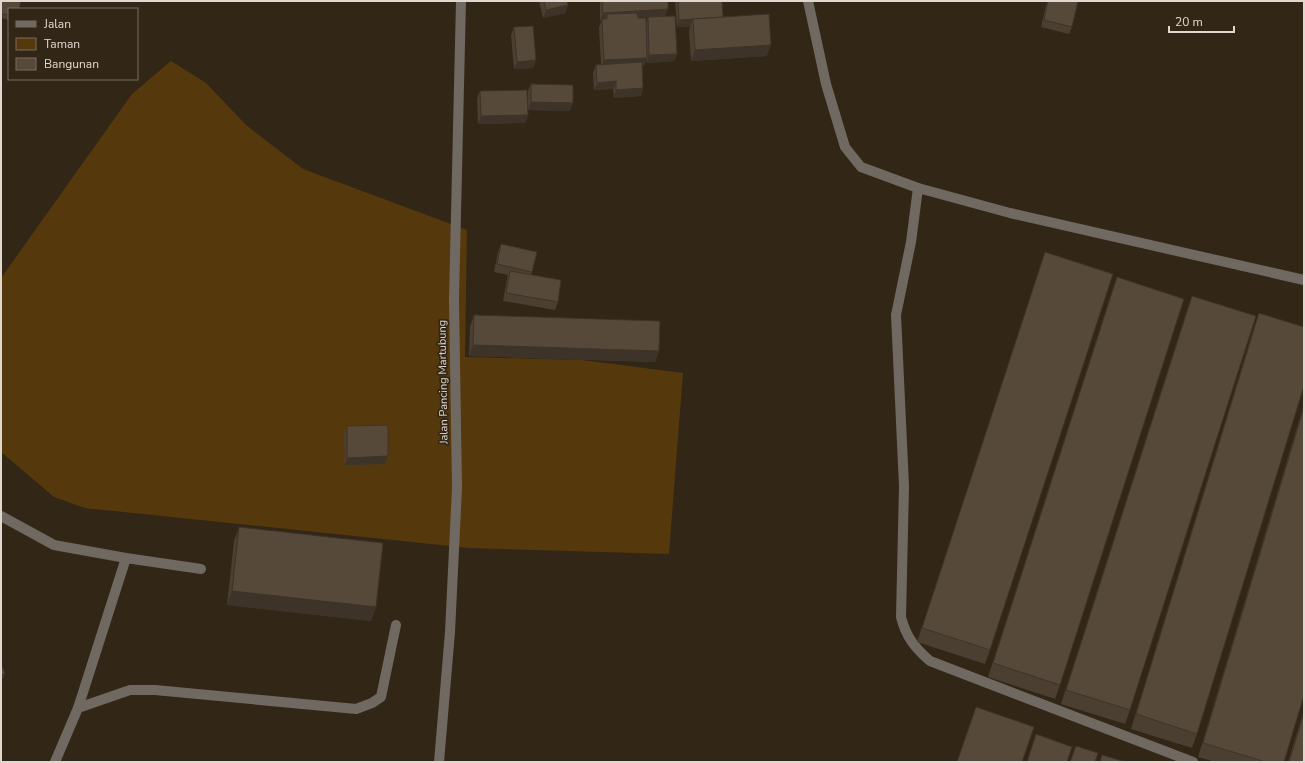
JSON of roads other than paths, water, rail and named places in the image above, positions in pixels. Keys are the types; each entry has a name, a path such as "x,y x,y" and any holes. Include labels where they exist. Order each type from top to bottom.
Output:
{"street":[{"name":"Jalan Pancing Martubung","path":"439,762 450,632 457,488 454,299 461,1"},
{"path":"808,1 826,84 845,148 861,167 918,188 1010,214 1304,280"},
{"path":"918,188 911,242 896,315 904,486 901,617 905,632 912,644 930,661 1193,762"},
{"path":"1,516 54,545 126,558 202,569"},
{"path":"55,762 78,708 126,558"},
{"path":"78,708 130,690 154,690 356,709 372,703 381,697 396,625"}]}
